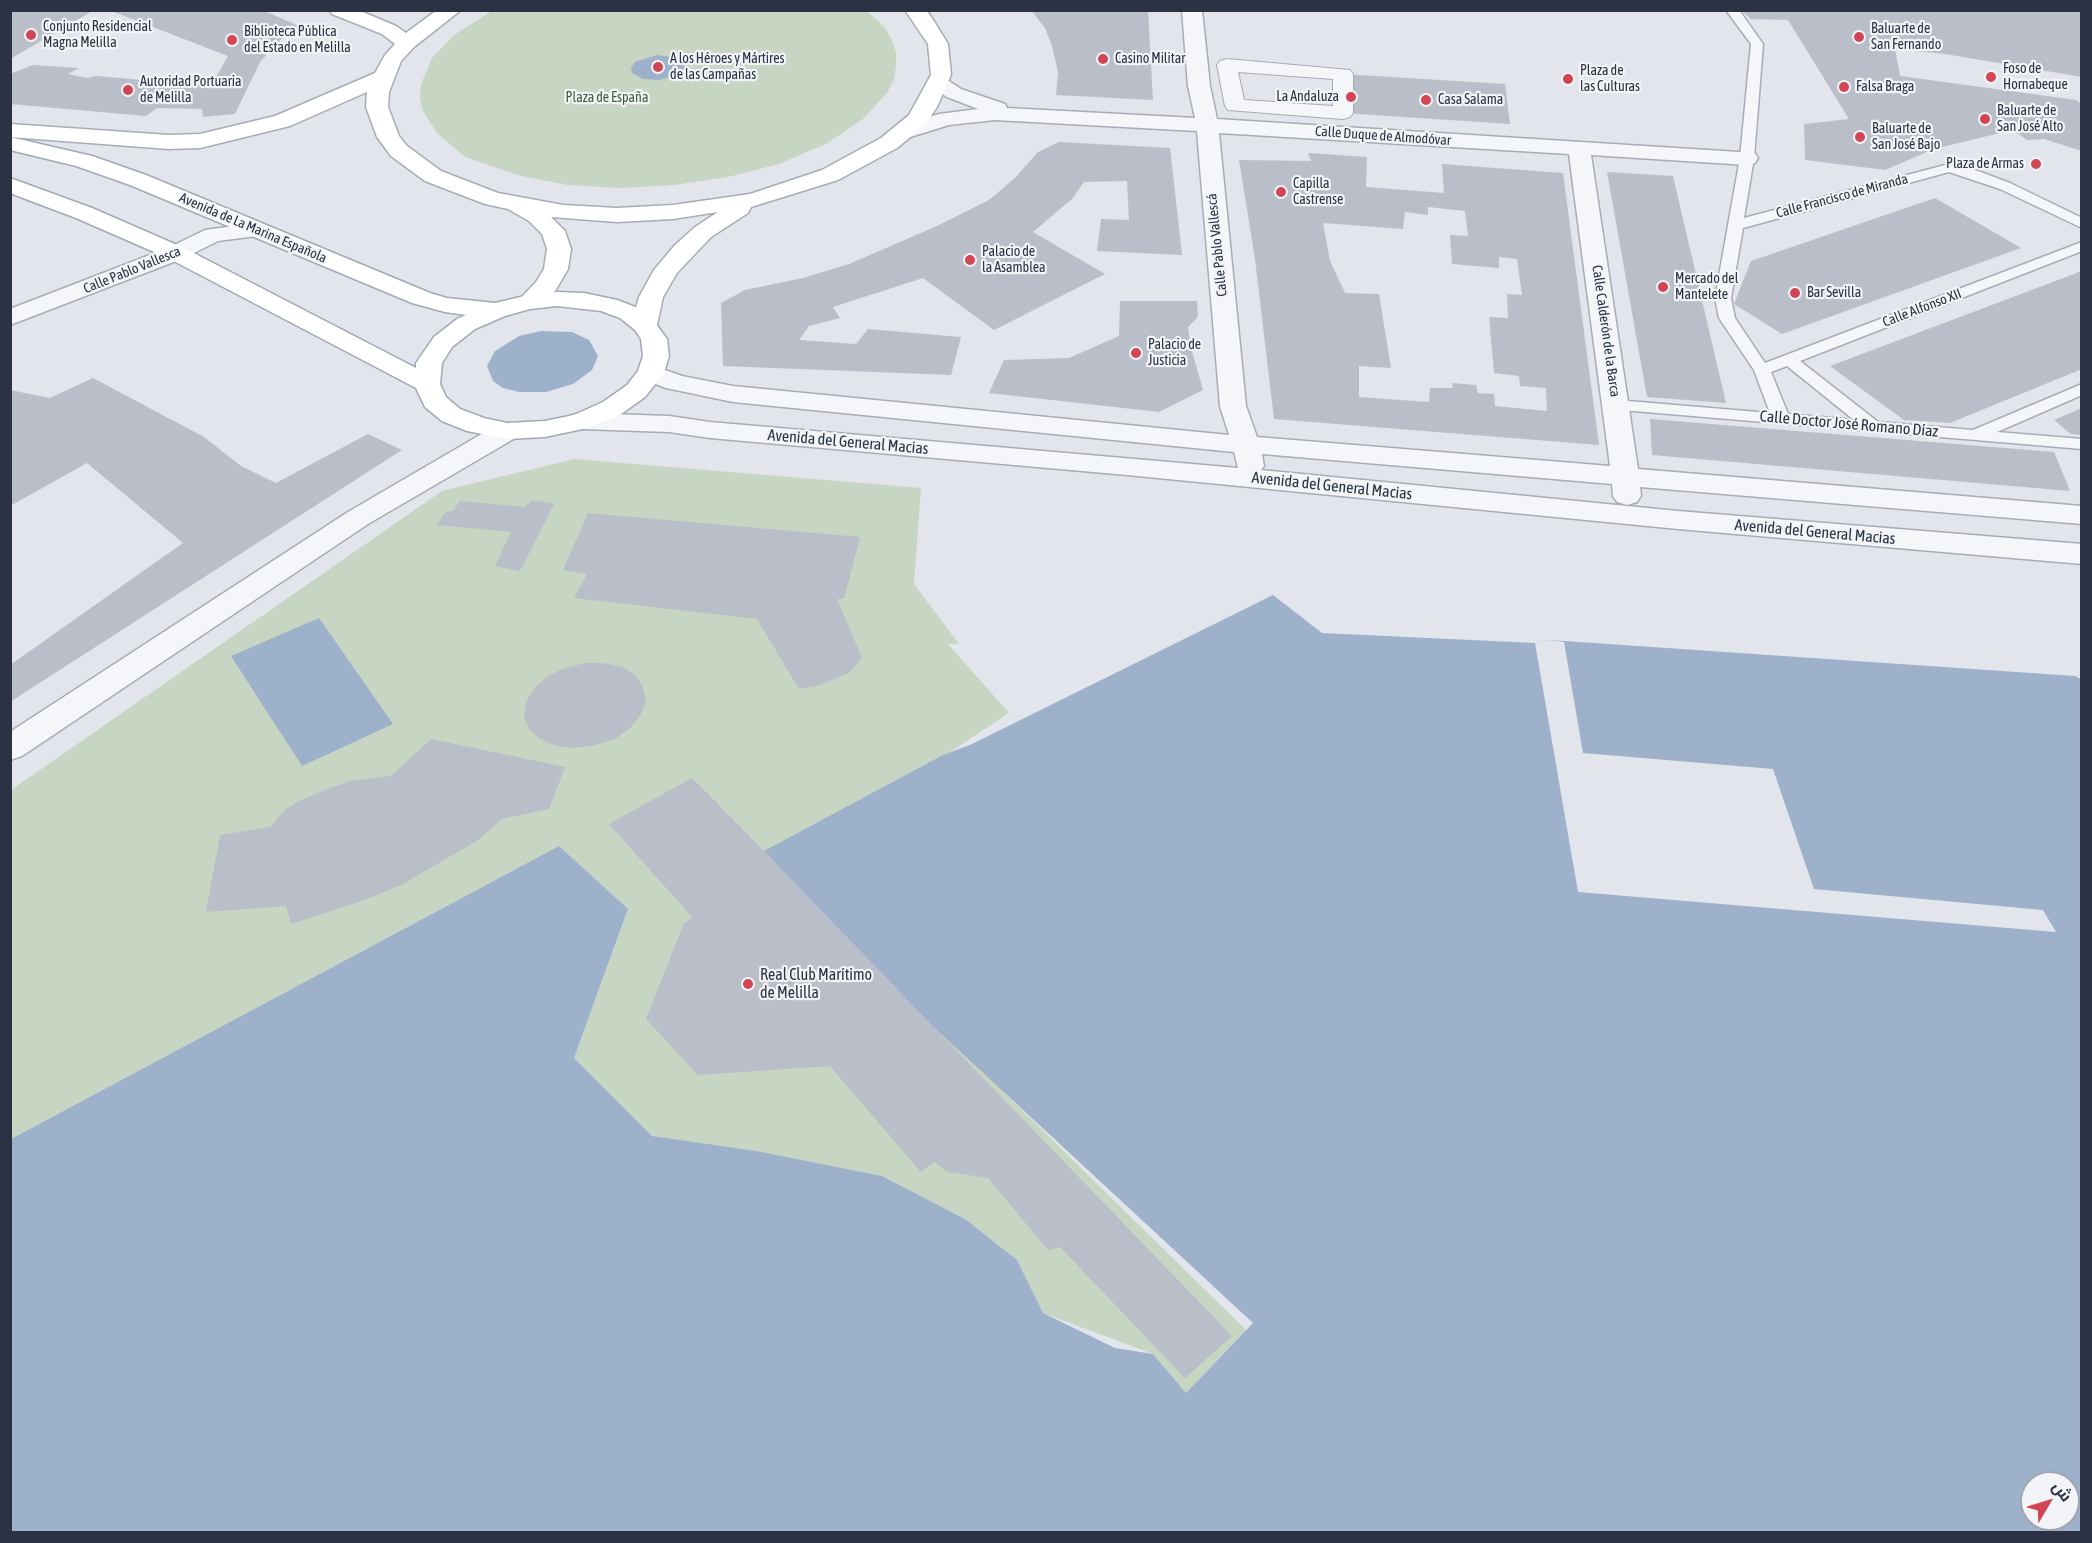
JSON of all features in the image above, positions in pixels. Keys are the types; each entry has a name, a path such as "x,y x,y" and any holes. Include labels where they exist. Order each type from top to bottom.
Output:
{"main road":[{"path":"339,10 389,30 407,43"},
{"path":"450,10 431,22 392,59 378,92 377,107 388,137 414,164 448,184 513,205 537,216 552,231 559,249 556,268 546,286 529,302"},
{"path":"513,205 563,212 617,215 673,212 753,200 838,172 872,155 904,132 927,108 939,83 942,68 938,44 915,10"},
{"path":"10,130 169,142 200,141 282,121 383,77"},
{"name":"Avenida de La Marina Española","path":"10,143 84,161 138,180 421,298 445,305 496,311"},
{"path":"10,185 84,213 176,254 427,384"},
{"path":"644,325 651,297 666,270 682,250 703,232 753,200"},
{"path":"556,299 584,300 608,305 629,313 644,325 654,339 656,356 651,373 636,391 612,408 582,421 545,429 507,430 477,425 451,415 434,401 427,384 429,363 442,342 466,324 496,311 529,302 556,299"}],"street":[{"name":"Calle Pablo Vallescá","path":"1192,10 1199,86 1207,126 1233,406 1247,447 1252,479"},
{"path":"1227,65 1343,74 1343,113 1265,118 1235,106 1227,65"},
{"name":"Calle Duque de Almodóvar","path":"939,83 973,102 1019,114"},
{"name":"Calle Duque de Almodóvar","path":"904,132 946,119 994,114 1207,126 1265,118 1579,148 1747,158"},
{"name":"Calle Calderón de la Barca","path":"1579,148 1630,515"},
{"name":"Calle Pablo Vallesca","path":"10,318 176,254 213,235 256,230"},
{"name":"Avenida del General Macias","path":"651,373 675,382 734,394 1247,447 2082,515"},
{"name":"Avenida del General Macias","path":"582,421 669,424 710,430 1127,466 1630,515 2082,554"},
{"path":"10,748 358,518 507,430"}],"lane":[{"path":"1732,10 1757,44 1747,158 1723,298 1727,318 1762,370 1781,419"},
{"name":"Calle Francisco de Miranda","path":"1736,225 1949,168 2005,186 2082,224"},
{"name":"Calle Alfonso XII","path":"1762,370 2082,246"},
{"path":"1789,360 1873,426"},
{"path":"1976,434 2082,389"},
{"name":"Calle Doctor José Romano Díaz","path":"1616,405 2082,444"}],"green space":[{"name":"Plaza de España","path":"492,11 867,11 885,28 892,40 896,53 896,66 894,79 887,93 863,119 826,144 779,164 728,177 674,185 620,188 568,185 521,176 465,157 437,133 422,109 421,84 432,58 454,35"},
{"name":"Real Club Marítimo de Melilla","path":"574,459 921,488 914,584 959,644 948,644 1009,713 950,752 765,851 975,1064 1246,1330 1186,1393 1153,1354 1043,1313 1017,1260 965,1219 882,1176 652,1136 574,1058 628,910 559,846 11,1139 11,790 442,491"}],"water":[{"path":"657,55 679,58 684,63 684,69 675,76 659,80 643,79 632,73 631,68 635,62"},
{"path":"541,331 572,332 589,340 598,356 592,370 573,384 546,392 519,392 503,388 493,381 487,366 495,351 519,336"},
{"path":"1273,595 1322,633 1535,643 1550,640 2075,676 2081,679 2081,1532 11,1532 11,1139 559,846 628,909 574,1058 652,1136 756,1151 882,1176 965,1219 1017,1260 1043,1313 1115,1348 1153,1354 1186,1393 1253,1323 899,995 764,851 943,755 970,745"},
{"path":"319,618 393,724 302,766 231,656"}],"pier":[{"path":"1550,640 1564,642 1583,753 1773,769 1814,889 2043,910 2056,932 1578,892 1535,643"}],"building":[{"name":"Conjunto Residencial Magna Melilla","path":"10,10 94,10 10,59"},
{"path":"109,10 262,10 299,26 285,35 260,62 235,114 203,117 202,109 157,108 146,116 10,104 10,74 33,65 79,68 68,74 87,78 97,76 165,82 174,76 216,77 228,56"},
{"name":"Casino Militar","path":"1031,10 1148,10 1153,100 1056,95 1058,72 1052,46 1045,28"},
{"path":"1741,10 2082,10 2082,77 1945,54 1895,49 1900,76 2076,100 2082,104 2082,151 2044,139 2027,140 2019,134 2008,131 1934,149 1885,170 1805,160 1804,124 1849,119 1788,20 1751,19"},
{"name":"Casa Salama","path":"1343,74 1505,84 1510,124 1343,113"},
{"name":"Palacio de la Asamblea","path":"1059,142 1170,148 1182,255 1097,251 1101,219 1129,220 1127,181 1084,182 1072,199 1033,232 1105,274 994,330 923,278 833,307 840,318 809,326 799,340 856,344 868,329 961,337 951,375 723,366 721,303 745,290 803,278 849,264 937,226 989,200 1015,178 1038,152"},
{"path":"1308,153 1367,157 1366,187 1444,193 1442,164 1563,173 1599,445 1274,419 1255,259 1239,160 1311,161","holes":["1428,207 1465,211 1468,236 1450,235 1452,264 1499,268 1499,257 1517,259 1522,295 1507,294 1508,318 1489,317 1494,373 1519,376 1520,386 1546,388 1547,411 1495,406 1494,394 1478,393 1476,385 1452,383 1453,388 1430,388 1429,402 1359,397 1359,366 1391,368 1379,294 1345,293 1330,261 1323,223 1403,229 1405,212 1428,215"]},
{"name":"Mercado del Mantelete","path":"1607,172 1673,176 1726,403 1647,397"},
{"path":"1935,198 2021,248 1782,334 1734,304 1751,261"},
{"path":"2082,271 2082,369 1950,423 1904,420 1830,366"},
{"name":"Palacio de Justicia","path":"1120,301 1197,301 1198,317 1188,327 1191,348 1203,390 1159,412 989,393 1004,360 1069,358 1119,336"},
{"path":"93,378 204,437 241,466 276,483 368,434 402,450 10,702 10,665 183,543 87,463 10,506 10,390 50,398"},
{"path":"2082,408 2082,435 2071,434 2054,420"},
{"path":"1650,419 2054,452 2070,491 1652,455"},
{"path":"532,500 554,504 520,571 495,566 511,532 437,525 446,511 453,511 460,501 525,507"},
{"path":"588,513 860,537 844,599 837,599 862,658 849,673 820,685 799,689 757,619 574,598 587,574 563,570"},
{"path":"585,663 603,663 622,667 635,675 643,687 646,700 641,714 630,728 615,739 595,745 574,748 556,746 540,739 529,729 524,716 526,702 534,688 548,676 565,668"},
{"path":"431,739 565,767 549,809 502,819 478,840 403,884 362,901 291,924 286,906 206,912 220,835 270,827 285,810 324,790 351,781 391,776"},
{"path":"692,778 1232,1336 1185,1378 1060,1247 1048,1250 988,1178 948,1172 934,1162 921,1172 830,1066 698,1075 646,1019 684,923 693,918 609,824"}],"place":[{"name":"Conjunto Residencial Magna Melilla","path":"31,35"},
{"name":"Baluarte de San Fernando","path":"1859,37"},
{"name":"Biblioteca Pública del Estado en Melilla","path":"232,40"},
{"name":"Casino Militar","path":"1103,59"},
{"name":"A los Héroes y Mártires de las Campañas","path":"658,67"},
{"name":"Foso de Hornabeque","path":"1991,77"},
{"name":"Plaza de las Culturas","path":"1568,79"},
{"name":"Falsa Braga","path":"1844,87"},
{"name":"Autoridad Portuaria de Melilla","path":"128,90"},
{"name":"La Andaluza","path":"1351,97"},
{"name":"Casa Salama","path":"1426,100"},
{"name":"Baluarte de San José Alto","path":"1985,119"},
{"name":"Baluarte de San José Bajo","path":"1860,137"},
{"name":"Plaza de Armas","path":"2036,164"},
{"name":"Capilla Castrense","path":"1281,192"},
{"name":"Palacio de la Asamblea","path":"970,260"},
{"name":"Mercado del Mantelete","path":"1663,287"},
{"name":"Bar Sevilla","path":"1795,293"},
{"name":"Palacio de Justicia","path":"1136,353"},
{"name":"Real Club Marítimo de Melilla","path":"748,984"}]}
